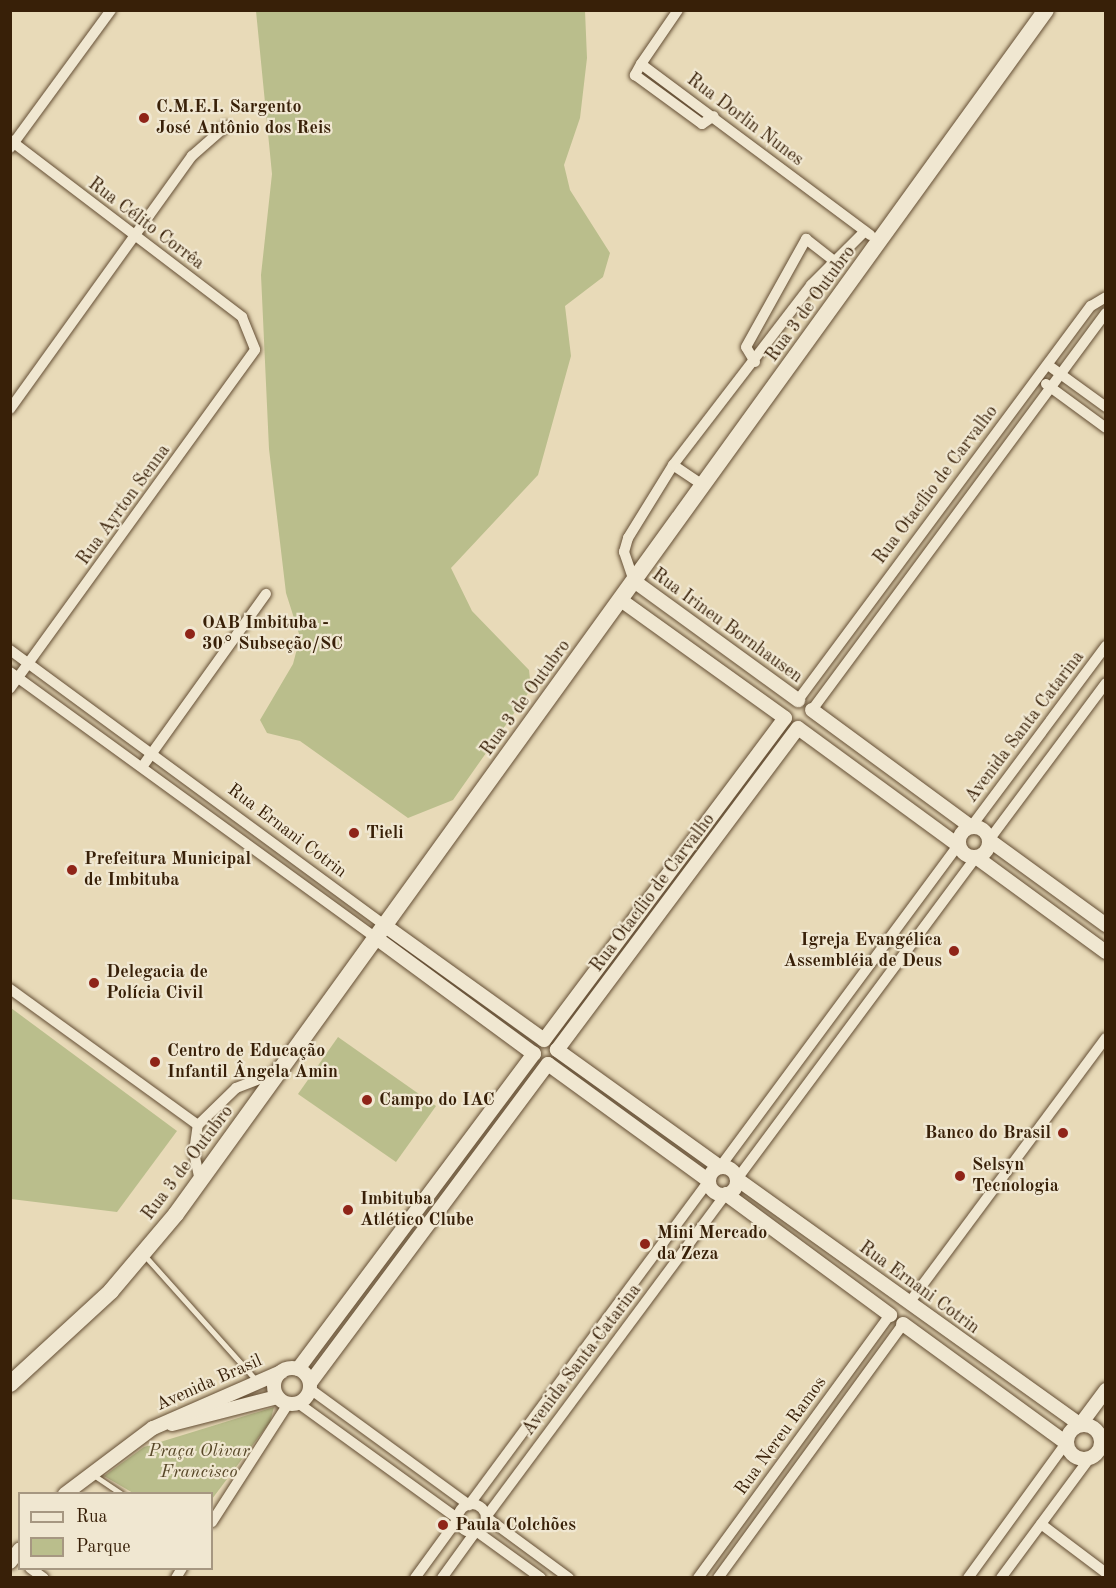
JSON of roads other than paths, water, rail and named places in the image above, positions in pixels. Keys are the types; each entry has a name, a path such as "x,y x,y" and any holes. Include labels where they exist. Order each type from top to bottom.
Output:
{"main road":[{"name":"Rua 3 de Outubro","path":"10,1384 74,1328 144,1254 200,1181 1046,10"}],"street":[{"path":"12,144 111,10"},
{"name":"Rua Dorlin Nunes","path":"678,10 641,64 714,116 880,242"},
{"path":"10,409 132,236 192,156 226,126"},
{"name":"Rua Célito Corrêa","path":"12,144 242,317 254,338"},
{"path":"634,581 624,552 628,538 673,465 718,402 755,362 833,260 865,231"},
{"path":"755,362 746,346 806,239 833,260"},
{"name":"Rua Otacílio de Carvalho","path":"798,700 1091,306 1106,297"},
{"name":"Rua Otacílio de Carvalho","path":"812,710 1106,313"},
{"name":"Rua Ayrton Senna","path":"10,688 14,675 29,663 249,363 254,338"},
{"path":"1048,365 1106,407"},
{"path":"1038,379 1106,428"},
{"path":"673,465 704,486"},
{"path":"940,510 953,520"},
{"path":"913,546 927,556"},
{"name":"Rua Irineu Bornhausen","path":"634,581 798,700"},
{"path":"142,767 266,594"},
{"path":"621,600 958,845 963,853 976,857 1106,952"},
{"path":"701,658 714,639"},
{"name":"Avenida Santa Catarina","path":"971,827 1106,646"},
{"path":"837,648 850,658"},
{"name":"Rua Ernani Cotrin","path":"10,650 240,818 469,1006 548,1064"},
{"name":"Rua Ernani Cotrin","path":"14,675 230,832 380,932 478,993 557,1050"},
{"path":"726,1194 976,857 987,849 989,840 1106,683"},
{"path":"784,718 787,706 798,700 971,827 985,831 989,840 1101,922 1085,937"},
{"path":"798,728 810,723 812,710"},
{"name":"Rua Otacílio de Carvalho","path":"534,1054 784,718"},
{"path":"1046,726 1064,740"},
{"name":"Rua Otacílio de Carvalho","path":"548,1064 798,728"},
{"path":"859,773 873,754"},
{"path":"230,832 240,818"},
{"path":"709,1182 958,845 963,831 971,827"},
{"path":"702,828 716,838"},
{"path":"623,935 637,945"},
{"path":"10,989 198,1125"},
{"path":"469,1006 478,993"},
{"path":"909,1303 1106,1038"},
{"path":"557,1050 720,1167 729,1168 737,1179"},
{"path":"534,1054 298,1369 310,1386 469,1504 481,1507 486,1517 570,1578"},
{"path":"213,1520 288,1401 310,1386 548,1064 709,1182 714,1192 726,1194 1066,1443 1074,1457 1089,1459"},
{"path":"200,1181 194,1152 198,1125 236,1088 280,1071"},
{"path":"609,1108 619,1094"},
{"path":"660,1146 670,1131"},
{"path":"467,1143 481,1153"},
{"name":"Rua Ernani Cotrin","path":"737,1179 1080,1425"},
{"name":"Avenida Santa Catarina","path":"469,1504 709,1182"},
{"name":"Avenida Santa Catarina","path":"486,1517 726,1194"},
{"path":"784,1237 796,1221"},
{"path":"406,1225 420,1235"},
{"path":"831,1271 843,1256"},
{"path":"356,1292 370,1303"},
{"path":"890,1314 896,1303 909,1303"},
{"path":"903,1324 914,1314 909,1303"},
{"name":"Rua Nereu Ramos","path":"698,1578 890,1314"},
{"name":"Rua Nereu Ramos","path":"718,1578 903,1324"},
{"path":"954,1361 966,1344"},
{"name":"Avenida Brasil","path":"67,1492 88,1472 153,1428 256,1380 281,1371 298,1369"},
{"path":"281,1371 274,1384 288,1401 368,1453 458,1519 464,1529 476,1531 541,1578"},
{"path":"1010,1402 1024,1385"},
{"path":"968,1578 1106,1390"},
{"path":"831,1396 845,1405"},
{"name":"Avenida Brasil","path":"153,1428 288,1401"},
{"path":"1001,1578 1103,1440 1095,1429 1080,1425"},
{"path":"368,1453 378,1438"},
{"path":"415,1578 469,1504"},
{"path":"442,1578 486,1517"},
{"path":"741,1518 755,1527"},
{"path":"1041,1524 1106,1573"}],"lane":[{"path":"144,1254 256,1380"},
{"path":"88,1472 119,1492"}],"place":[{"name":"C.M.E.I. Sargento José Antônio dos Reis","path":"144,118"},
{"name":"OAB Imbituba - 30° Subseção/SC","path":"190,634"},
{"name":"Tieli","path":"354,833"},
{"name":"Prefeitura Municipal de Imbituba","path":"72,870"},
{"name":"Igreja Evangélica Assembléia de Deus","path":"954,951"},
{"name":"Delegacia de Polícia Civil","path":"94,983"},
{"name":"Centro de Educação Infantil Ângela Amin","path":"155,1062"},
{"name":"Campo do IAC","path":"367,1100"},
{"name":"Banco do Brasil","path":"1063,1133"},
{"name":"Selsyn Tecnologia","path":"960,1176"},
{"name":"Imbituba Atlético Clube","path":"348,1210"},
{"name":"Mini Mercado da Zeza","path":"645,1244"},
{"name":"Paula Colchões","path":"443,1525"}],"park label":[{"name":"Praça Olivar Francisco","path":"199,1462"}]}
